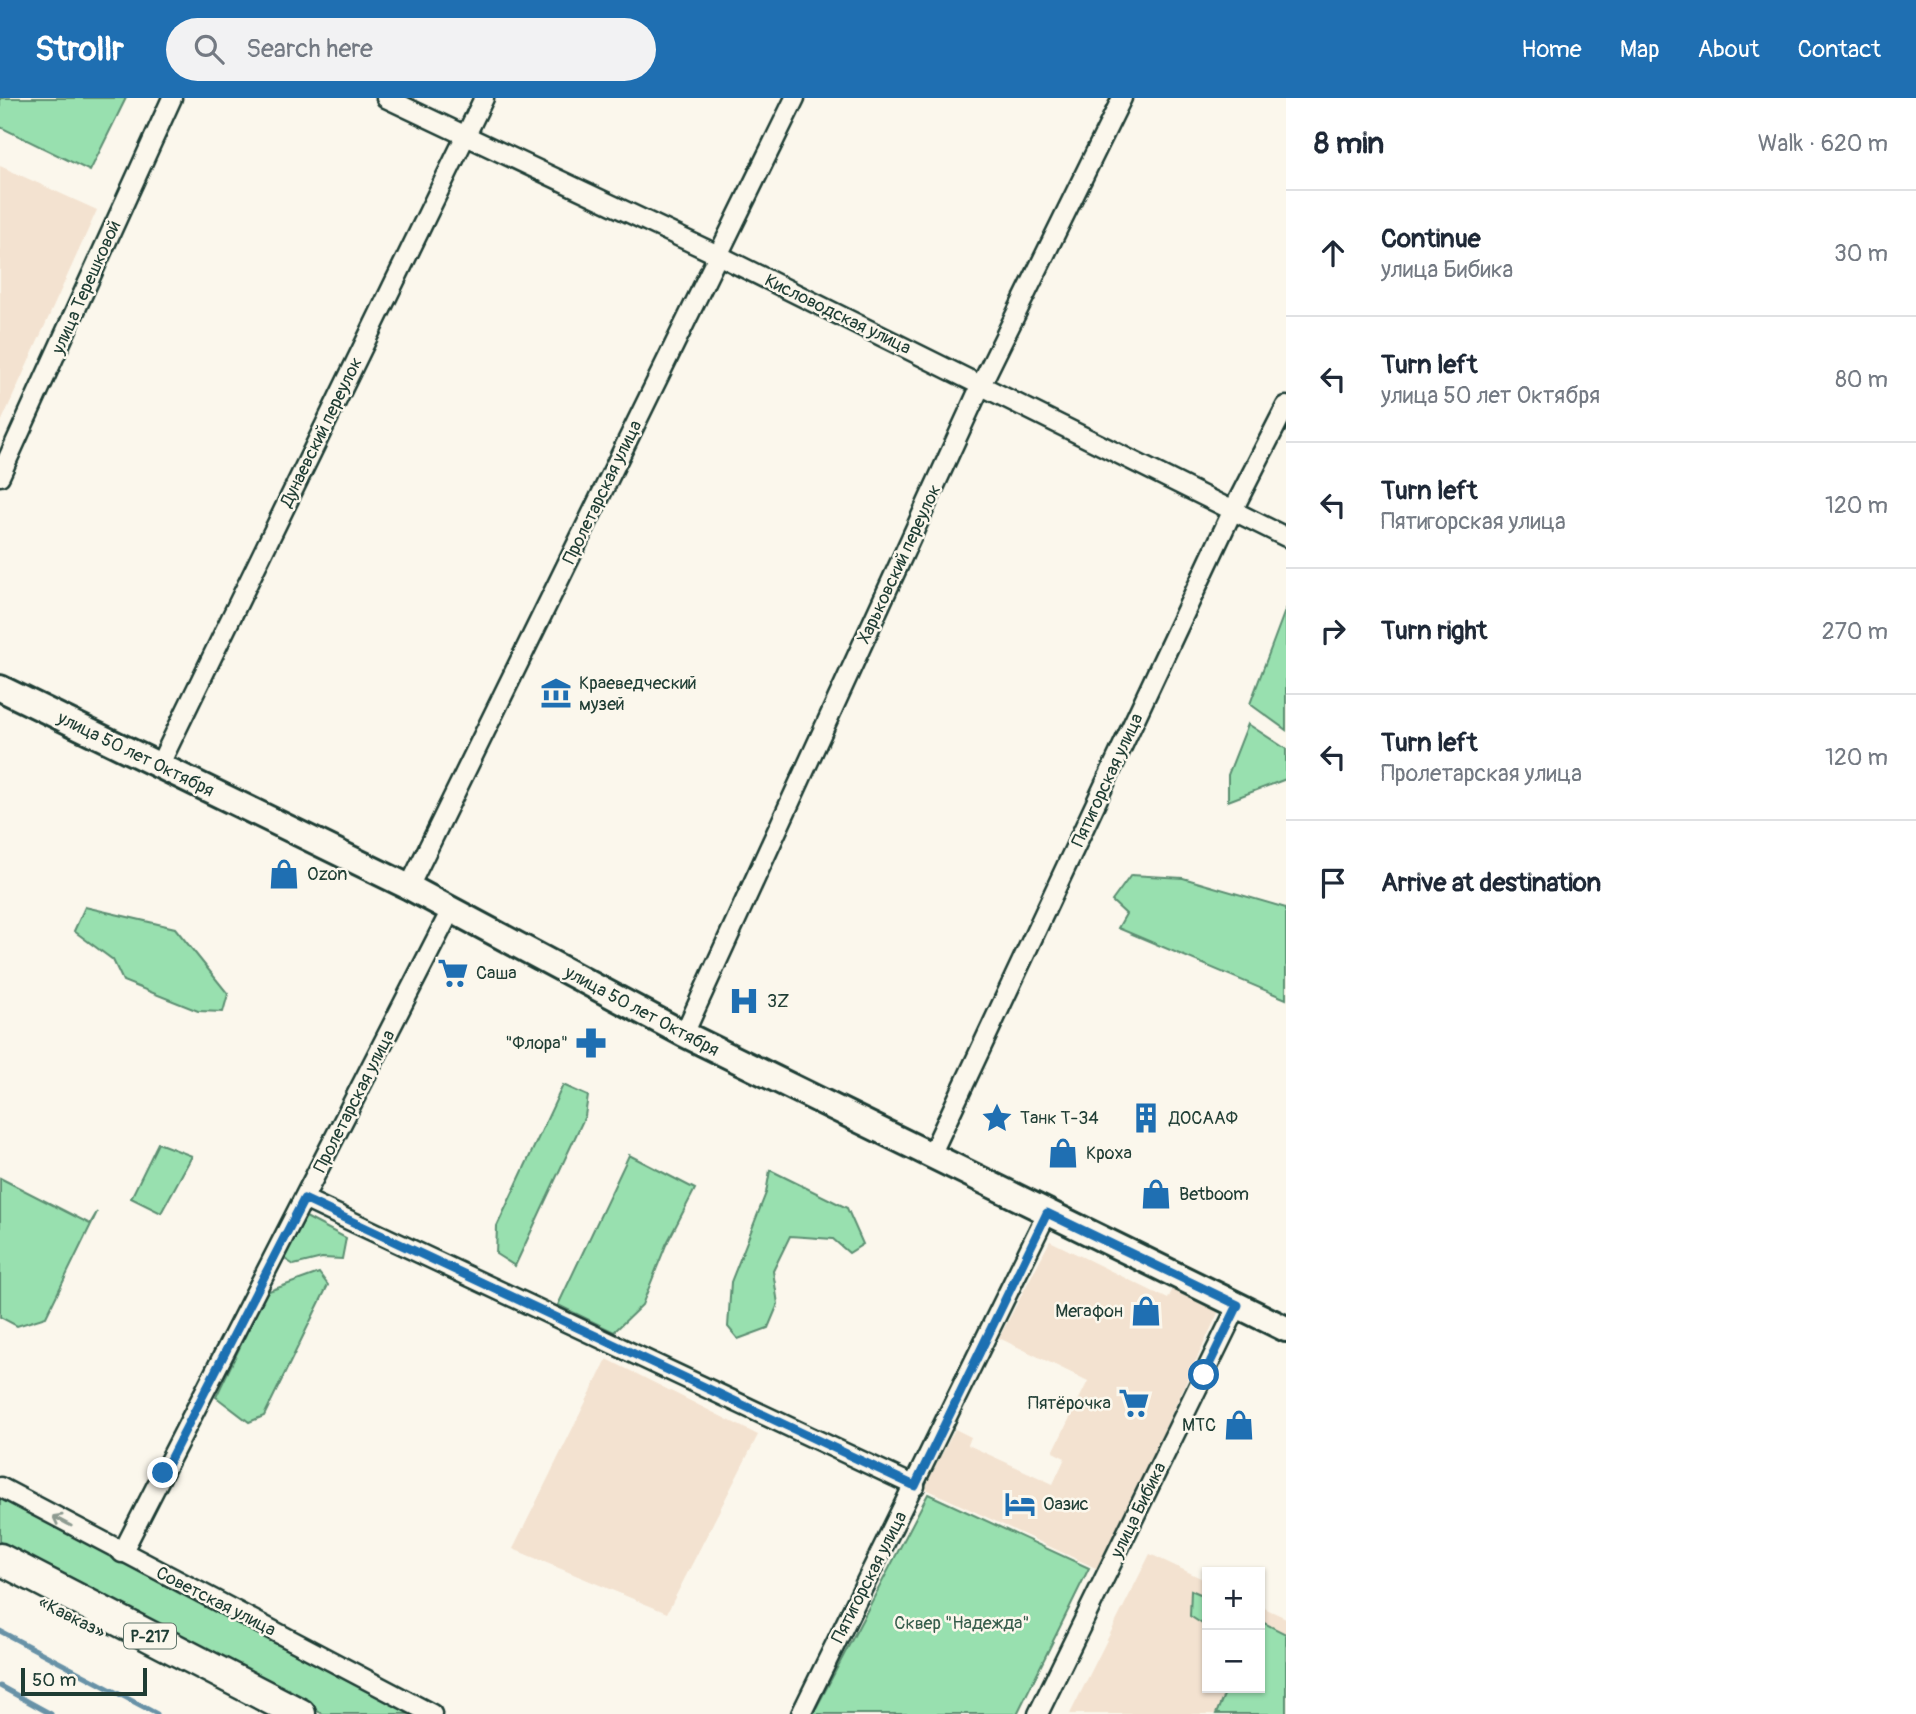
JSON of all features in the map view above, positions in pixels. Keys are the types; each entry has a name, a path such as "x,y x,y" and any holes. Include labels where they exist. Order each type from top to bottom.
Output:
{"highway":[{"name":"Р-217","path":"0,1559 300,1714"},
{"name":"«Кавказ»","path":"0,1580 256,1714"}],"main road":[{"name":"улица 50 лет Октября","path":"0,688 410,887 684,1034 1286,1329"}],"street":[{"name":"улица Терешковой","path":"0,477 172,98"},
{"name":"Кисловодская улица","path":"386,98 718,255 1286,537"},
{"name":"Дунаевский переулок","path":"159,766 484,98"},
{"name":"Пролетарская улица","path":"410,887 795,98"},
{"name":"Харьковский переулок","path":"684,1034 981,385 1122,98"},
{"name":"Пятигорская улица","path":"932,1155 1232,512 1286,406"},
{"name":"Пролетарская улица","path":"122,1553 451,910"},
{"path":"304,1199 915,1486"},
{"name":"Пятигорская улица","path":"801,1714 1047,1213"},
{"name":"улица Бибика","path":"1038,1714 1238,1305"},
{"name":"Советская улица","path":"0,1488 432,1714"}],"shaded area":[{"path":"0,166 97,210 0,425"},
{"path":"1050,1241 1168,1299 1177,1280 1223,1302 1100,1570 924,1488 955,1429 971,1437 968,1445 1053,1484 1065,1458 1053,1452 1088,1381 999,1338"},
{"path":"607,1359 758,1435 667,1613 513,1549"},
{"path":"1150,1554 1202,1579 1202,1693 1265,1693 1265,1608 1286,1618 1286,1714 1070,1714"}],"green space":[{"path":"0,98 126,98 90,171 0,127"},
{"path":"1286,608 1286,730 1250,704"},
{"path":"1248,724 1286,749 1286,779 1228,801 1228,775"},
{"path":"1131,875 1183,878 1286,908 1286,999 1118,928 1126,914 1112,901"},
{"path":"85,907 175,928 228,994 223,1012 198,1011 123,981 113,960 74,931"},
{"path":"563,1085 588,1096 585,1116 515,1266 496,1254 497,1226"},
{"path":"158,1143 192,1156 161,1213 131,1198"},
{"path":"629,1155 695,1189 666,1245 642,1305 614,1332 558,1305"},
{"path":"770,1170 847,1208 863,1244 849,1253 833,1239 790,1236 773,1271 778,1304 768,1328 738,1339 728,1327 731,1282 766,1193"},
{"path":"0,1178 90,1224 97,1212 46,1317 17,1326 0,1317"},
{"path":"304,1216 346,1238 342,1259 322,1258 294,1265 283,1258"},
{"path":"319,1273 328,1285 264,1416 249,1422 216,1397 266,1292"},
{"name":"Сквер \"Надежда\"","path":"928,1494 1089,1568 1017,1714 813,1714"},
{"path":"0,1496 142,1573 415,1714 323,1714 0,1547"},
{"path":"1191,1590 1202,1595 1202,1624 1190,1616"},
{"path":"1265,1624 1286,1634 1286,1714 1216,1714 1225,1693 1265,1693"}],"waterway":[{"path":"0,1631 157,1714"},
{"path":"0,1686 51,1714"}],"place":[{"name":"Краеведческий музей","path":"556,693"},
{"name":"Ozon","path":"284,874"},
{"name":"Саша","path":"453,973"},
{"name":"3Z","path":"744,1001"},
{"name":"\"Флора\"","path":"591,1043"},
{"name":"Танк Т-34","path":"997,1118"},
{"name":"ДОСААФ","path":"1146,1118"},
{"name":"Кроха","path":"1063,1153"},
{"name":"Betboom","path":"1156,1194"},
{"name":"Мегафон","path":"1146,1311"},
{"name":"Пятёрочка","path":"1134,1403"},
{"name":"МТС","path":"1239,1425"},
{"name":"Оазис","path":"1020,1504"}],"route":[{"path":"163,1473 304,1199 915,1486 1047,1213 1238,1305 1204,1375"}]}
